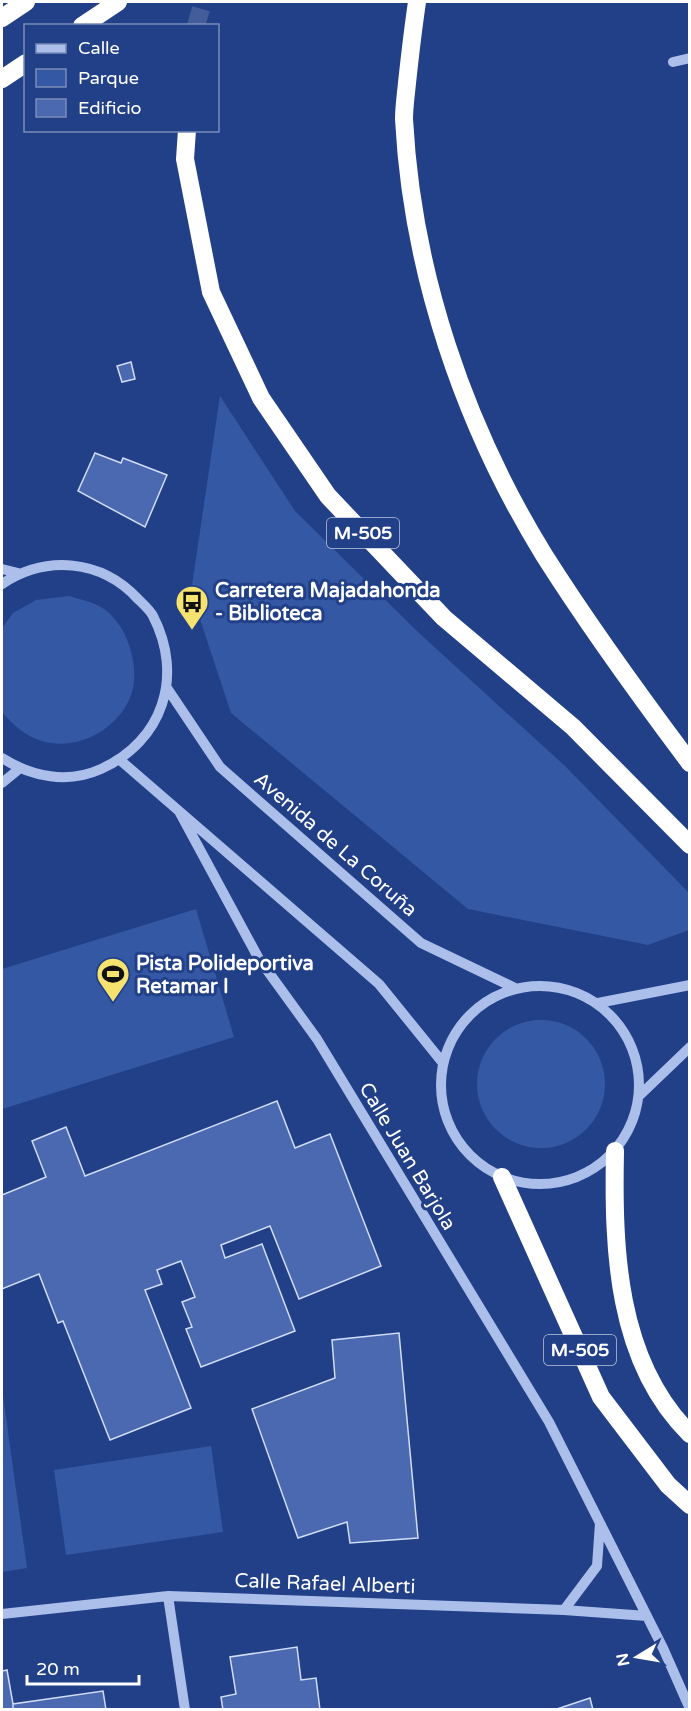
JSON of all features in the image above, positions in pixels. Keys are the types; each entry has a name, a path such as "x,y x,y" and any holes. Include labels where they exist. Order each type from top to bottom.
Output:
{"highway":[{"path":"2,18 26,2"},
{"path":"85,24 118,2"},
{"path":"417,2 404,117 411,182 421,256 472,414 503,480 543,554 595,632 690,763"},
{"path":"2,79 24,64"},
{"name":"M-505","path":"187,132 185,159 212,292 261,398 328,496 444,618 573,727 690,844"},
{"path":"615,1151 614,1214 618,1272 637,1354 671,1416 690,1434"},
{"name":"M-505","path":"502,1177 601,1397 668,1485 690,1505"}],"street":[{"path":"674,62 690,58"},
{"path":"2,584 18,573 55,564 93,568 126,586 152,614 166,650 166,688 158,716 142,741 120,760 88,775 54,777 19,769 2,758"},
{"path":"2,569 18,573"},
{"name":"Avenida de La Coruña","path":"166,688 220,767 421,943 515,988"},
{"path":"120,760 379,984 443,1063"},
{"path":"2,783 19,769"},
{"name":"Calle Juan Barjola","path":"179,811 259,958 317,1040 549,1422 647,1616 690,1709"},
{"path":"537,984 558,986 598,1003 617,1022 631,1044 639,1070 636,1116 627,1135 615,1151 596,1167 574,1179 550,1184 525,1184 502,1177 478,1163 459,1142 447,1118 441,1090 443,1063 450,1042 462,1023 477,1008 495,996 515,988 537,984"},
{"path":"598,1003 690,985"},
{"path":"639,1096 690,1047"},
{"path":"564,1610 597,1566 600,1523"},
{"path":"168,1596 185,1710"},
{"name":"Calle Rafael Alberti","path":"2,1614 168,1596 564,1610 647,1616"}],"green space":[{"path":"220,396 295,511 419,633 565,766 689,893 689,930 648,945 468,909 231,713 191,592"},
{"path":"69,596 99,606 118,623 131,651 134,683 125,707 107,727 82,740 55,744 36,739 25,733 2,712 2,628 13,613 36,600"},
{"name":"Pista Polideportiva Retamar I","path":"196,909 234,1037 2,1109 2,969"},
{"path":"541,1020 566,1024 587,1038 601,1059 605,1084 601,1109 587,1130 566,1144 541,1148 516,1144 495,1130 481,1109 477,1084 481,1059 495,1038 516,1024"},
{"path":"2,1389 27,1568 2,1572"},
{"path":"211,1446 223,1532 66,1555 54,1470"}],"building":[{"path":"131,362 135,379 122,382 117,366"},
{"path":"95,453 121,463 123,458 167,475 145,527 78,491"},
{"path":"277,1101 295,1148 330,1134 381,1266 299,1299 270,1226 221,1245 225,1258 262,1244 295,1331 201,1367 186,1329 192,1327 182,1302 195,1297 181,1261 157,1270 162,1284 145,1290 191,1408 110,1440 63,1321 58,1323 39,1274 2,1289 2,1195 46,1177 32,1141 66,1127 85,1176"},
{"path":"399,1333 418,1538 350,1543 347,1522 298,1538 252,1409 335,1378 332,1340"},
{"path":"297,1647 301,1680 316,1678 320,1710 223,1710 221,1697 236,1694 230,1657"},
{"path":"7,1670 13,1710 2,1710 2,1671"},
{"path":"103,1691 106,1710 13,1710 13,1704"},
{"path":"590,1698 593,1710 554,1710"}],"tunnel":[{"path":"197,24 203,2"}],"place":[{"name":"Carretera Majadahonda - Biblioteca","path":"192,631"},
{"name":"Pista Polideportiva Retamar I","path":"113,1003"}]}
